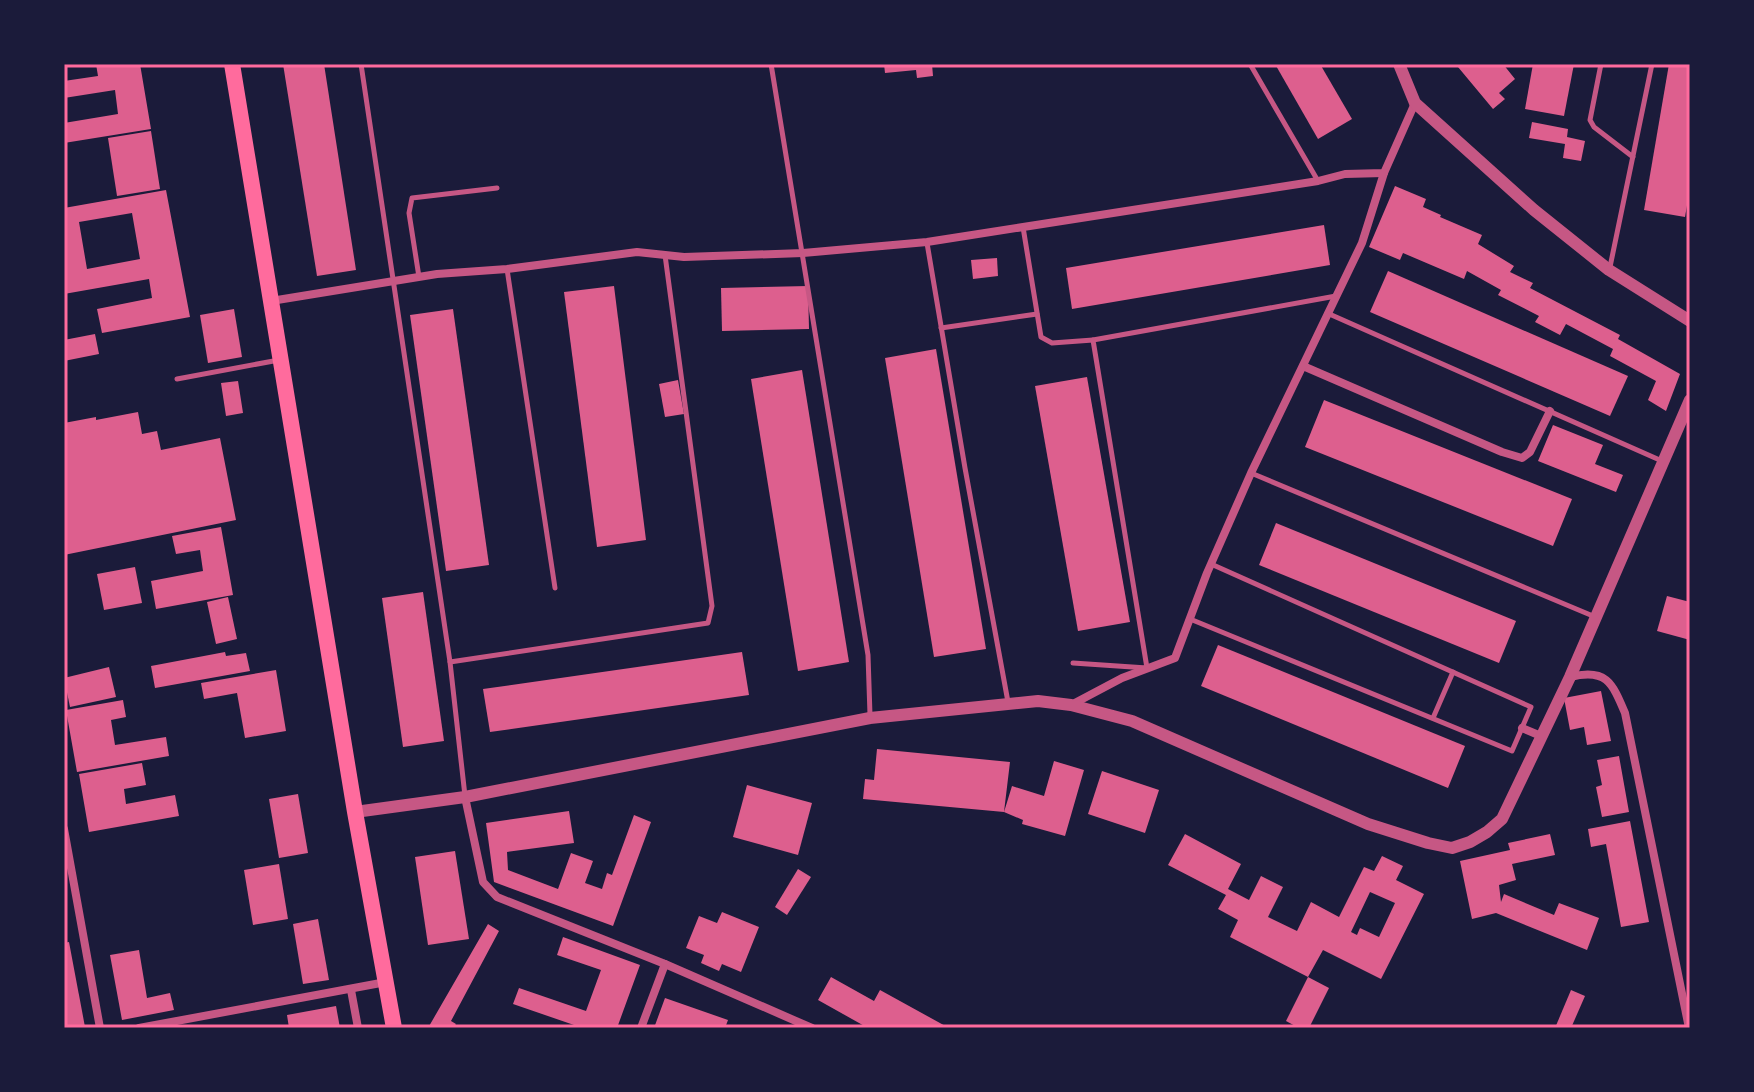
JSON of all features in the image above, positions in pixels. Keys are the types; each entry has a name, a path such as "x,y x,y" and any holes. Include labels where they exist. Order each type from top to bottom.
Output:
{"main road":[{"path":"232,64 355,812 394,1028"}],"street":[{"path":"1399,64 1415,103 1534,210 1609,270 1690,321"},
{"path":"1071,705 1122,678 1175,658 1211,564 1251,473 1362,243 1384,173 1415,103"},
{"path":"271,301 419,277 637,252 684,257 803,253 927,242 1318,181 1345,174 1384,173"},
{"path":"1303,366 1522,458 1530,452 1550,411"},
{"path":"355,812 465,797 870,718 1038,701 1071,705 1132,721 1368,824 1452,848 1470,842 1502,819 1570,677 1690,400"},
{"path":"1570,677 1589,673 1602,677 1611,683 1625,713 1689,1028"},
{"path":"1522,728 1541,736"},
{"path":"465,797 483,882 497,897 665,964 812,1028"},
{"path":"64,829 100,1028"},
{"path":"641,1028 665,964"},
{"path":"139,1028 386,982"},
{"path":"351,990 358,1028"}],"lane":[{"path":"361,64 450,662 465,797"},
{"path":"771,64 868,655 870,718"},
{"path":"1250,64 1318,181"},
{"path":"1601,64 1590,120 1594,127 1633,157"},
{"path":"1609,270 1652,64"},
{"path":"419,277 409,213 412,198 497,188"},
{"path":"1023,226 1041,337 1052,343 1093,340 1337,296"},
{"path":"927,242 1008,703"},
{"path":"450,662 708,623 712,606 665,255"},
{"path":"507,269 555,588"},
{"path":"1327,313 1662,461"},
{"path":"941,328 1037,314"},
{"path":"1073,663 1147,668 1093,340"},
{"path":"177,379 280,360"},
{"path":"1251,473 1595,617"},
{"path":"1190,619 1512,751 1531,707 1211,564"},
{"path":"1433,718 1453,672"}],"building":[{"path":"96,64 140,64 151,129 64,143 64,123 118,114 115,90 64,98 64,81 98,76"},
{"path":"283,64 324,64 356,270 317,276"},
{"path":"884,64 932,64 933,76 917,78 916,70 885,73"},
{"path":"1275,64 1320,64 1352,119 1318,139"},
{"path":"1461,64 1503,64 1515,79 1499,93 1505,99 1493,109 1458,67"},
{"path":"1533,64 1574,64 1564,116 1525,109"},
{"path":"1669,64 1690,64 1690,188 1685,217 1644,210"},
{"path":"1532,122 1568,129 1567,137 1585,141 1581,161 1563,158 1565,144 1529,138"},
{"path":"151,131 160,189 117,196 108,138"},
{"path":"1395,186 1426,199 1423,207 1440,217 1482,235 1478,244 1514,266 1510,272 1533,283 1530,288 1620,335 1618,339 1680,374 1666,411 1648,400 1656,381 1610,356 1613,349 1566,324 1560,335 1535,322 1539,316 1498,295 1501,290 1467,271 1464,279 1403,253 1400,260 1369,247"},
{"path":"166,190 190,317 102,333 97,309 152,298 149,279 64,294 64,208","holes":["132,213 140,259 87,269 79,222"]},
{"path":"1324,225 1330,265 1072,309 1066,268"},
{"path":"997,258 998,276 973,279 971,260"},
{"path":"1388,271 1628,376 1610,416 1370,312"},
{"path":"614,286 646,540 597,547 564,292"},
{"path":"808,286 809,329 722,331 721,288"},
{"path":"234,309 242,357 208,363 200,315"},
{"path":"453,309 489,565 446,571 410,315"},
{"path":"95,334 99,354 64,361 64,340"},
{"path":"936,349 986,649 934,657 885,358"},
{"path":"802,370 849,662 798,671 751,379"},
{"path":"1087,377 1130,622 1078,631 1035,386"},
{"path":"678,380 684,414 665,417 659,384"},
{"path":"238,381 243,413 226,416 221,383"},
{"path":"1324,400 1572,499 1553,546 1305,447"},
{"path":"138,412 142,434 157,431 161,450 220,438 236,520 64,555 64,423"},
{"path":"1553,425 1603,445 1595,464 1623,475 1616,492 1538,461"},
{"path":"1276,523 1516,621 1499,663 1259,565"},
{"path":"221,527 233,595 156,609 151,581 203,571 200,550 176,554 172,536"},
{"path":"135,567 142,603 104,610 97,574"},
{"path":"423,592 444,741 403,747 382,598"},
{"path":"1667,596 1690,602 1690,640 1657,631"},
{"path":"228,597 237,639 216,644 207,602"},
{"path":"1218,645 1465,746 1448,788 1201,686"},
{"path":"225,652 226,656 246,653 250,671 155,688 151,666"},
{"path":"742,652 749,695 490,732 483,689"},
{"path":"109,667 116,697 70,707 64,678"},
{"path":"276,670 286,731 245,738 237,693 204,699 201,683"},
{"path":"1601,691 1611,741 1587,745 1584,727 1570,730 1564,698"},
{"path":"123,700 126,717 111,720 115,745 166,737 169,756 77,772 66,710"},
{"path":"877,749 1010,762 1004,812 863,799 865,779 874,780"},
{"path":"1619,756 1629,812 1602,817 1596,787 1602,785 1597,760"},
{"path":"1054,761 1084,770 1065,836 1022,824 1023,820 1004,812 1012,786 1044,796"},
{"path":"142,763 146,785 124,789 126,804 175,795 179,816 89,832 79,774"},
{"path":"1102,771 1159,790 1145,833 1088,814"},
{"path":"747,785 812,803 798,855 733,837"},
{"path":"298,794 308,853 279,858 269,799"},
{"path":"569,811 574,843 507,852 508,870 558,889 571,853 593,861 585,883 602,889 607,873 612,875 634,815 651,822 613,926 494,882 486,823"},
{"path":"1630,821 1649,922 1621,927 1606,844 1591,847 1588,829"},
{"path":"1185,834 1241,864 1228,889 1249,900 1261,876 1283,887 1268,917 1297,931 1311,902 1339,917 1364,867 1374,871 1382,856 1403,866 1396,880 1424,894 1381,979 1323,950 1308,977 1230,937 1238,920 1218,909 1226,895 1168,865","holes":["1370,892 1395,903 1379,937 1360,928 1357,935 1351,932"]},
{"path":"1550,834 1555,855 1512,864 1516,880 1499,885 1501,902 1504,894 1554,915 1559,903 1599,918 1587,950 1496,913 1472,919 1460,861 1510,850 1508,843"},
{"path":"455,851 469,939 428,945 415,857"},
{"path":"279,864 288,919 253,925 244,870"},
{"path":"798,869 811,877 787,915 775,907"},
{"path":"722,912 759,927 741,972 722,964 719,971 701,963 704,955 686,948 699,916 717,923"},
{"path":"318,919 329,980 303,984 293,924"},
{"path":"488,924 499,931 451,1021 456,1024 453,1028 428,1028"},
{"path":"563,937 640,965 617,1028 573,1028 574,1025 513,1004 519,988 586,1011 601,970 557,955"},
{"path":"69,942 85,1027 64,1028 64,943"},
{"path":"139,950 147,998 170,993 174,1010 122,1020 110,955"},
{"path":"831,977 874,1001 880,990 949,1028 868,1028 818,1000"},
{"path":"1308,977 1329,988 1309,1028 1299,1028 1286,1021"},
{"path":"1571,990 1585,996 1571,1028 1555,1028"},
{"path":"665,998 728,1020 725,1028 683,1025 682,1028 654,1028"},
{"path":"336,1006 340,1028 289,1028 287,1015"}]}
